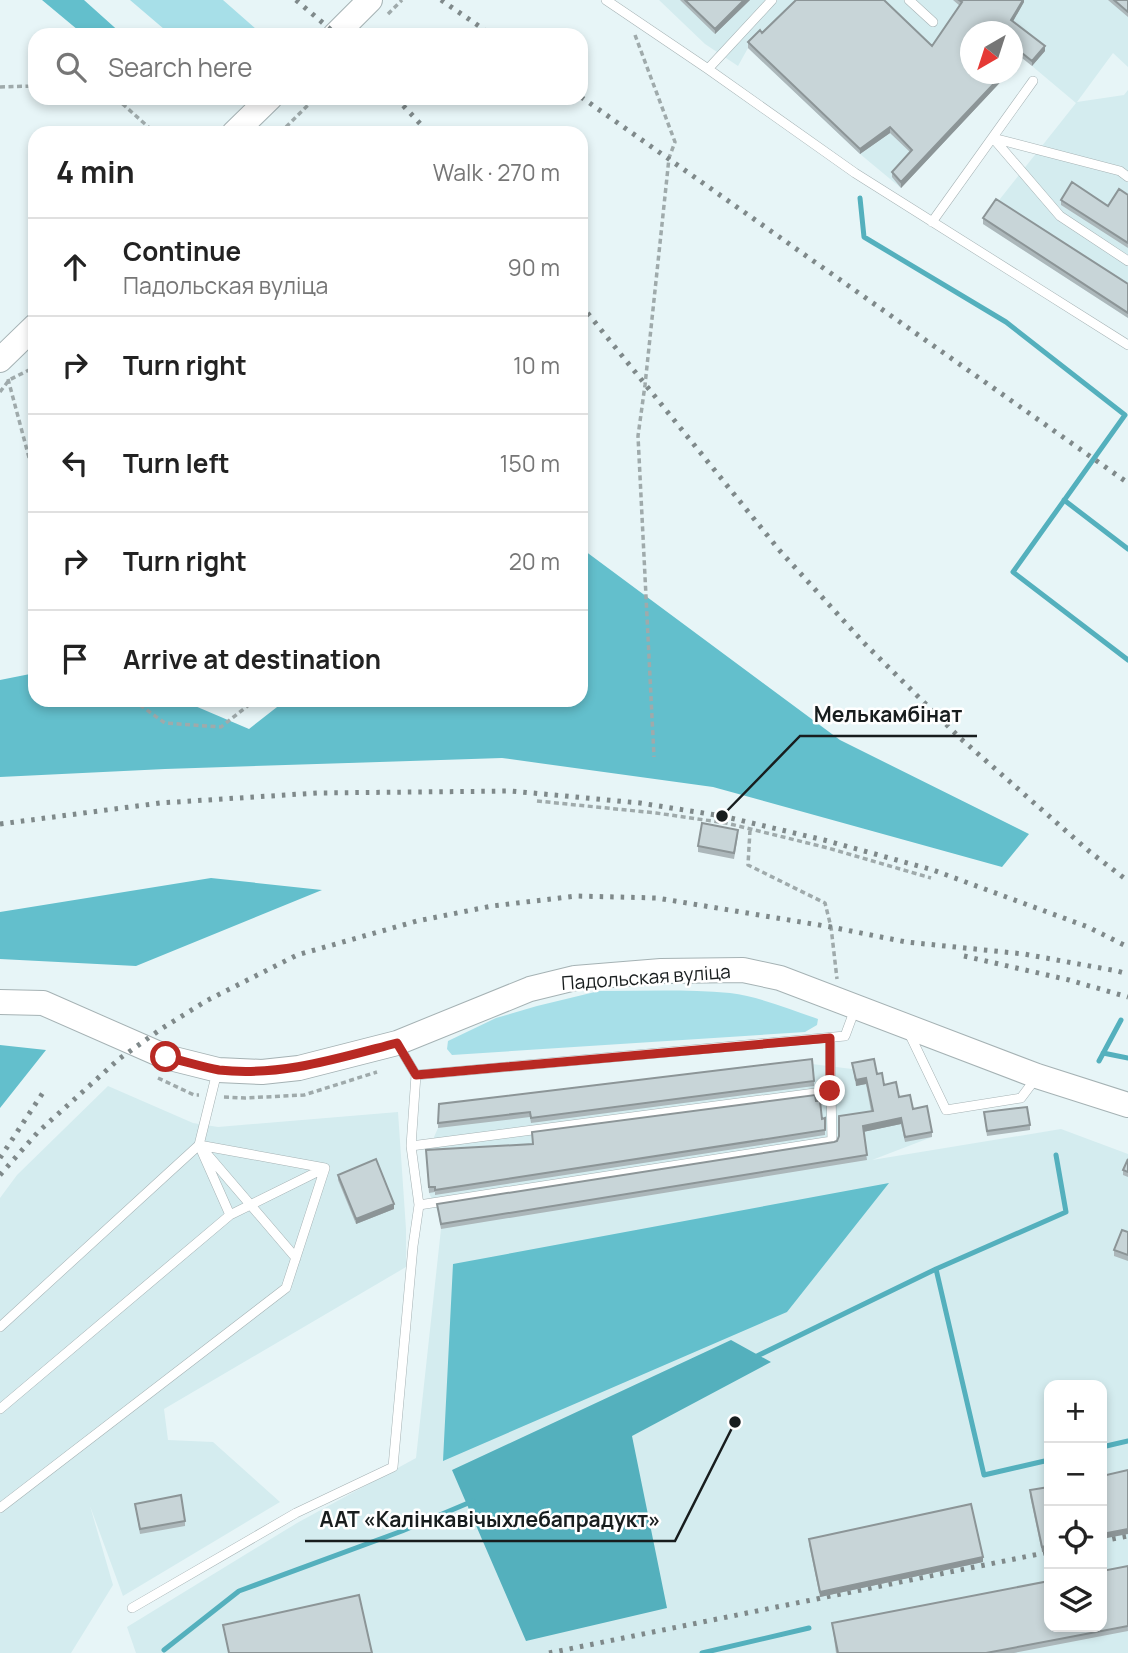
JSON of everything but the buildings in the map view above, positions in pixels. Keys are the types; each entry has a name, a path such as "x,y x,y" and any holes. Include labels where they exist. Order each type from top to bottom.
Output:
{"main road":[{"path":"342,28 370,0"},
{"path":"241,126 263,105"},
{"path":"4,366 28,335"},
{"name":"Падольская вуліца","path":"0,1002 43,1003 166,1057 218,1070 262,1072 299,1068 397,1043 530,989 575,978 661,971 743,970 780,978 1037,1076 1128,1105"}],"lane":[{"path":"606,0 855,173 1128,345"},
{"path":"708,69 772,0"},
{"path":"909,0 933,22"},
{"path":"932,222 1033,81"},
{"path":"993,138 1120,171 1128,177"},
{"path":"993,138 1059,216 1128,261"},
{"path":"416,1075 845,1036 848,1004"},
{"path":"905,1026 946,1110 1021,1098 1037,1076"},
{"path":"419,1205 831,1142 830,1038"},
{"path":"132,1608 296,1513 393,1467 419,1205 411,1146 416,1075 397,1043"},
{"path":"0,1327 199,1145 218,1070"},
{"path":"411,1146 830,1091"},
{"path":"199,1145 325,1168"},
{"path":"199,1145 296,1258"},
{"path":"199,1145 230,1215"},
{"path":"0,1409 230,1215 325,1168"},
{"path":"0,1508 286,1288 325,1168"}],"path":[{"path":"626,14 675,142 668,158 638,436 654,757"},
{"path":"0,87 28,86"},
{"path":"124,105 147,126"},
{"path":"287,126 308,105"},
{"path":"4,366 28,366"},
{"path":"0,392 4,366"},
{"path":"4,366 28,454"},
{"path":"143,707 165,723 221,727 246,707"},
{"path":"537,801 726,823 828,848 931,878"},
{"path":"750,830 748,865 825,903 848,1004"}],"shaded area":[{"path":"42,0 84,0 115,28 76,28"},
{"path":"130,0 223,0 255,28 163,28"},
{"path":"659,0 1128,0 1128,67 1113,53 1077,102 1124,95 1128,90 1128,318 983,224 1076,103 1032,66 1045,51 1023,38 1023,21 960,21 960,84 964,84 901,188 860,154 748,48 738,66 705,44"},
{"path":"588,553 840,740 1029,834 1002,867 713,787 502,758 0,777 0,680 28,674 28,707 197,707 249,729 277,707 588,707"},
{"path":"211,878 322,890 136,966 0,959 0,912"},
{"path":"599,991 730,993 764,1000 818,1019 817,1025 805,1032 452,1055 447,1049 448,1041 496,1018"},
{"path":"0,1045 46,1050 0,1108"},
{"path":"812,1064 852,1069 874,1064 877,1079 884,1090 913,1114 927,1111 932,1137 872,1160 1061,1129 1128,1154 1128,1653 136,1653 127,1627 297,1523 416,1458 441,1229 438,1212 429,1193 426,1155 438,1128 439,1109"},
{"path":"108,1086 193,1123 218,1127 398,1112 406,1267 164,1409 168,1440 213,1442 280,1502 123,1596 90,1506 113,1585 71,1653 0,1653 0,1198 17,1175"},
{"path":"889,1183 787,1312 443,1461 453,1264"},
{"path":"731,1340 771,1362 632,1436 667,1608 526,1641 452,1470"}],"waterway":[{"path":"860,198 864,237 1006,322 1125,415 1013,572 1128,660"},
{"path":"1064,500 1128,549"},
{"path":"1099,1061 1121,1020"},
{"path":"1103,1053 1128,1058"},
{"path":"753,1358 936,1269 1066,1212 1056,1155"},
{"path":"936,1269 984,1475 1044,1461"},
{"path":"1107,1446 1128,1441"},
{"path":"164,1650 239,1591 402,1531 473,1501"},
{"path":"702,1653 809,1628"}],"railway":[{"path":"296,0 329,28"},
{"path":"441,0 482,28"},
{"path":"588,102 1128,483"},
{"path":"403,105 422,126"},
{"path":"588,314 780,551 864,643 960,738 1090,852 1128,881"},
{"path":"0,824 160,803 317,793 511,791 640,803 722,816 933,870 1088,927 1128,947"},
{"path":"0,1175 38,1132 119,1059 206,1001 297,955 417,921 492,906 576,896 657,898 906,942 1024,954 1128,974"},
{"path":"964,956 1069,980 1128,997"},
{"path":"0,1158 44,1091"},
{"path":"1107,1540 1128,1536"},
{"path":"549,1653 1044,1553"}],"place":[{"name":"Мелькамбінат","path":"722,816"},
{"name":"ААТ «Калінкавічыхлебапрадукт»","path":"735,1422"}],"route":[{"path":"166,1057 218,1070 262,1072 299,1068 397,1043 416,1075 830,1038 830,1091"}]}
